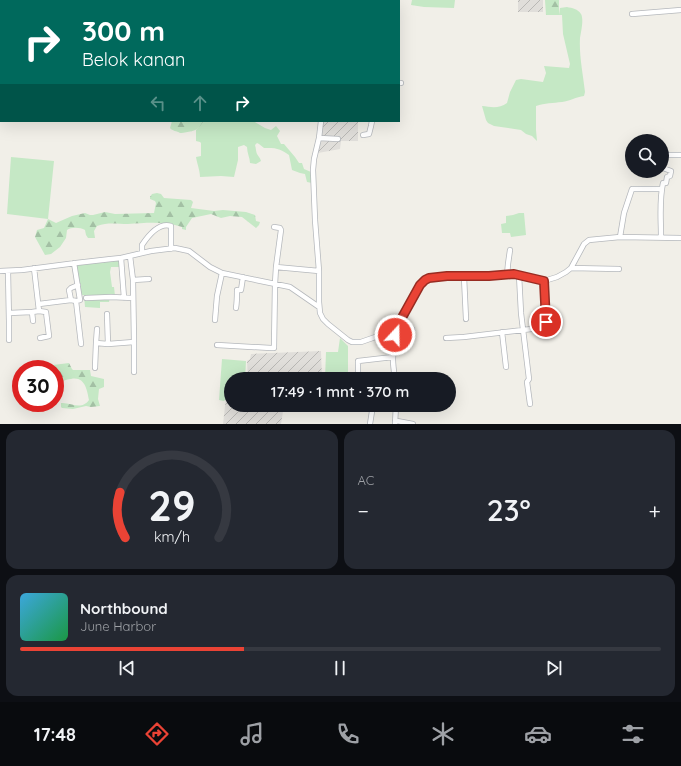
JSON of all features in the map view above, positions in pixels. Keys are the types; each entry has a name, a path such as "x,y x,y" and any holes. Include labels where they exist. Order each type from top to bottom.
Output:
{"street":[{"path":"632,14 681,10"},
{"path":"320,122 319,138 313,164 315,222 319,271 319,307 321,316 352,342 361,342 394,332"},
{"path":"363,135 369,134 372,122"},
{"path":"319,138 338,139"},
{"path":"661,237 660,219 663,183 666,183 667,177 670,176 672,171 663,168 664,156 681,155"},
{"path":"620,237 624,213 632,190 662,190"},
{"path":"142,253 142,245 147,238 154,230 166,225 171,226 171,249"},
{"path":"217,345 274,348 276,267 281,230 280,228 274,227"},
{"path":"394,372 393,357 395,343 394,332 422,282 429,278 519,275 544,281 561,275 571,268 584,244 590,239 620,237 681,238"},
{"path":"0,271 121,258 157,250 175,248 189,251 210,267 222,273 290,286 319,307"},
{"path":"508,275 510,250"},
{"path":"130,256 133,280 134,372"},
{"path":"121,258 124,298"},
{"path":"39,304 80,300 74,263"},
{"path":"276,267 319,271"},
{"path":"34,268 39,311"},
{"path":"571,268 619,269"},
{"path":"8,271 9,340"},
{"path":"215,320 217,296 222,273"},
{"path":"519,275 530,404"},
{"path":"464,276 466,319"},
{"path":"236,308 237,290 241,290 243,277"},
{"path":"133,280 149,279"},
{"path":"544,281 546,322"},
{"path":"71,300 69,290 78,285"},
{"path":"86,298 133,298"},
{"path":"76,301 81,344"},
{"path":"9,313 46,311 49,336 40,338"},
{"path":"32,312 33,321"},
{"path":"107,314 108,344"},
{"path":"398,326 412,329"},
{"path":"446,338 540,328"},
{"path":"95,368 97,329"},
{"path":"502,332 506,367"},
{"path":"96,343 108,344 134,342"},
{"path":"358,372 358,361 393,357"},
{"path":"370,424 372,412"},
{"path":"396,412 395,423 413,424"}],"shaded area":[{"path":"518,0 543,0 543,12 518,12"},
{"path":"322,122 358,122 358,141 341,141 340,149 318,153"},
{"path":"321,351 322,372 248,372 247,361 250,359 251,354"},
{"path":"224,412 283,412 281,424 223,424"}],"green space":[{"path":"412,0 455,0 454,8 411,5"},
{"path":"545,0 559,0 559,15 546,15"},
{"path":"567,7 577,10 582,16 580,45 585,92 584,96 536,106 537,141 532,136 521,130 494,126 488,123 482,106 498,107 507,103 510,92 516,80 521,79 543,82 546,73 544,66 569,68 570,64 563,34 562,15 559,15 560,8"},
{"path":"172,122 203,122 196,130 189,132 180,133 170,128"},
{"path":"203,122 255,122 271,130 276,126 280,131 277,136 281,144 284,144 299,163 302,163 304,169 311,172 312,183 307,182 305,174 292,170 289,155 277,149 264,148 257,143 255,145 256,152 261,161 256,164 250,163 247,147 244,145 238,147 238,160 234,177 200,177 196,157 201,156 201,143 196,141 196,130"},
{"path":"11,157 54,161 48,219 7,214"},
{"path":"152,194 161,194 164,198 191,200 193,202 191,208 214,211 223,210 246,212 255,215 256,221 260,222 256,228 242,217 230,216 221,218 211,214 192,218 186,227 186,230 176,225 162,223 101,225 97,226 94,231 95,238 88,238 85,230 83,229 73,228 67,230 66,238 60,247 51,254 45,255 35,237 37,230 44,228 48,219 56,223 72,216 85,213 93,215 105,212 115,214 154,213 156,203 150,199 150,197"},
{"path":"524,213 526,235 511,237 510,233 502,233 501,224 506,223 506,216"},
{"path":"120,260 120,267 111,267 110,272 115,296 110,296 109,302 100,302 100,308 85,307 84,295 78,295 74,265"},
{"path":"340,338 348,346 348,372 325,372 326,352 338,352"},
{"path":"222,359 246,361 245,372 224,372 224,401 219,400"},
{"path":"69,363 73,370 90,370 91,376 104,379 104,387 99,389 98,399 100,406 86,406 73,409 64,408 64,403 79,406 83,405 89,400 82,382 76,379 64,381 64,364"}],"route":[{"path":"395,335 394,332 422,282 429,278 447,276 498,276 514,274 544,281 546,322"}]}
